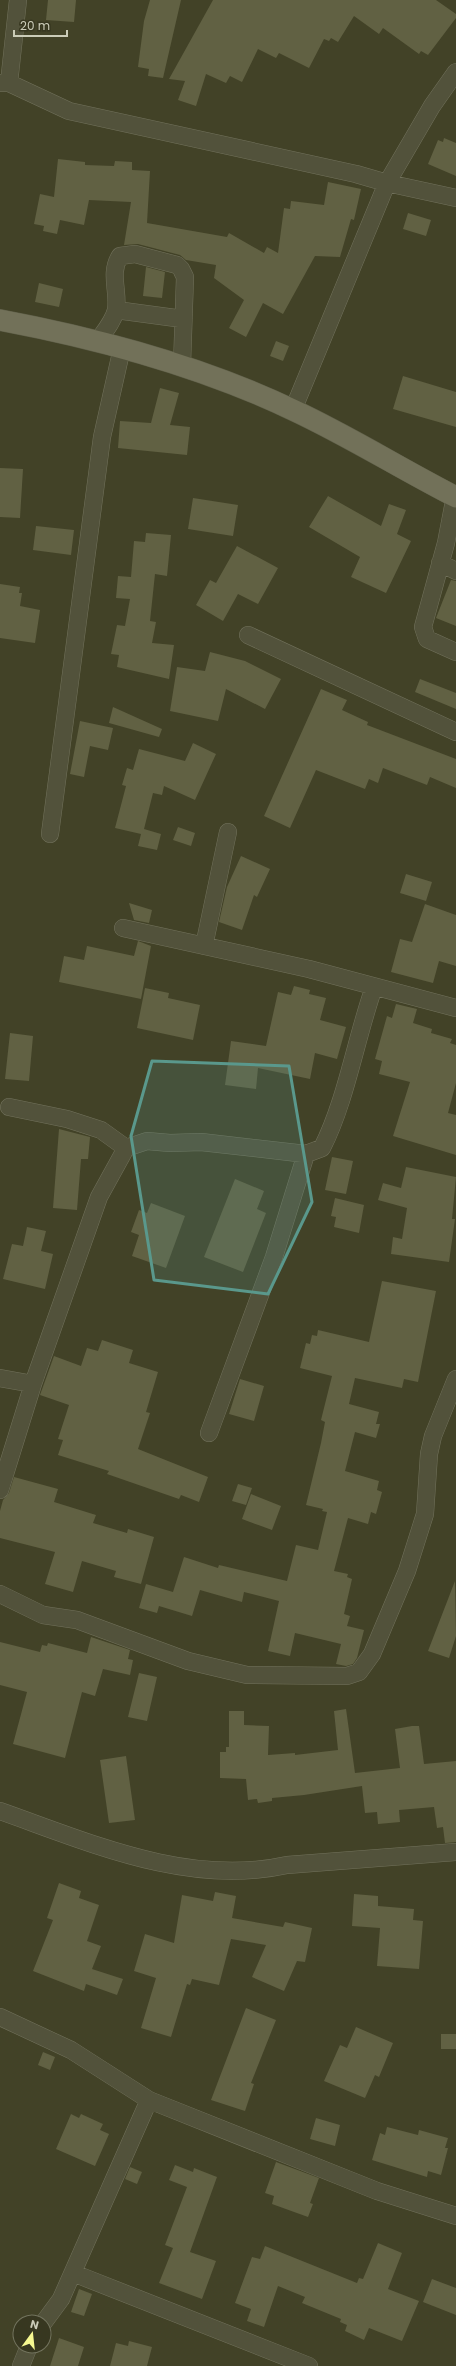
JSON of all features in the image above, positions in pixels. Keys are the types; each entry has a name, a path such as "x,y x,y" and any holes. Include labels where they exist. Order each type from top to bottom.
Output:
{"main road":[{"path":"0,320 50,329 122,348 216,376 293,410 455,496"}],"street":[{"path":"18,0 4,83 69,110 356,174 387,183 456,198"},
{"path":"293,410 387,183 432,106 456,72"},
{"path":"97,342 109,326 116,310 114,264 120,256 135,254 177,265 182,269 185,277 186,290 183,319 182,365"},
{"path":"116,310 183,319"},
{"path":"50,834 102,437 122,348"},
{"path":"455,496 448,532 423,623 423,631 427,640 456,652"},
{"path":"440,563 456,571"},
{"path":"248,635 456,732"},
{"path":"204,946 228,832"},
{"path":"123,928 268,959 456,1008"},
{"path":"0,1490 33,1384 99,1197 126,1148 147,1141 170,1143 201,1142 306,1154 322,1148 332,1129 362,1022 374,987"},
{"path":"9,1107 67,1119 102,1130 126,1148"},
{"path":"209,1432 274,1257 306,1154"},
{"path":"0,1378 33,1384"},
{"path":"0,1594 43,1615 77,1620 188,1661 247,1675 347,1676 359,1672 372,1654 407,1571 425,1514 429,1454 433,1436 456,1379"},
{"path":"0,1811 139,1859 222,1871 260,1871 287,1865 456,1852"},
{"path":"0,2016 71,2050 149,2100 377,2191 456,2216"},
{"path":"50,2314 61,2299 149,2100"},
{"path":"73,2273 309,2366"},
{"path":"21,2366 26,2354"}],"highlighted area":[{"path":"152,1061 289,1066 312,1202 268,1294 154,1280 131,1136"}],"building":[{"path":"48,0 76,0 74,22 46,20"},
{"path":"150,0 181,0 163,78 148,76 149,69 138,67 144,21"},
{"path":"213,0 436,0 456,14 456,18 428,55 421,51 419,54 383,28 379,34 354,16 338,42 331,38 329,41 324,39 309,68 279,53 276,58 258,49 242,82 230,76 226,83 206,74 196,106 178,100 185,81 169,79"},
{"path":"444,138 456,143 456,176 428,164 438,140 443,142"},
{"path":"58,159 85,162 85,165 114,166 115,161 132,162 132,170 150,171 147,223 227,237 229,233 264,253 267,247 278,253 284,208 290,209 291,201 324,205 328,182 361,189 354,220 351,219 340,257 315,256 283,314 263,303 246,337 229,328 244,300 214,278 216,265 186,260 180,255 138,244 124,245 131,202 89,200 84,225 60,220 57,234 43,231 44,226 34,224 40,194 54,197"},
{"path":"408,213 431,220 426,236 403,229"},
{"path":"146,267 165,272 162,298 143,296"},
{"path":"39,283 63,289 59,307 35,302"},
{"path":"276,341 289,346 283,361 270,356"},
{"path":"403,376 456,392 456,427 393,409"},
{"path":"160,388 179,393 170,425 190,427 187,455 118,448 120,421 151,423"},
{"path":"0,468 23,469 20,518 0,517"},
{"path":"328,496 381,526 389,504 406,510 397,534 411,541 386,593 351,577 360,557 309,527"},
{"path":"193,498 238,505 233,536 188,529"},
{"path":"36,526 74,530 71,555 33,550"},
{"path":"146,533 171,535 167,576 155,574 150,621 156,622 152,643 174,645 169,679 117,667 119,655 111,654 117,625 125,626 130,599 116,598 118,576 131,577 134,541 145,542"},
{"path":"237,546 278,568 258,604 238,594 223,621 196,605 210,580 216,583"},
{"path":"451,580 456,581 456,626 436,618"},
{"path":"0,584 20,587 19,593 22,593 20,606 40,610 35,643 0,638"},
{"path":"210,652 245,661 281,679 265,709 226,689 218,721 170,711 177,667 205,671"},
{"path":"420,679 456,693 456,709 415,692"},
{"path":"321,689 347,700 342,710 368,722 367,725 456,759 456,788 430,777 427,785 383,768 378,783 369,779 365,789 316,770 290,828 264,816"},
{"path":"113,707 162,729 159,737 109,723"},
{"path":"80,721 113,728 108,750 90,746 84,777 70,774"},
{"path":"193,743 216,754 195,800 164,786 162,795 153,793 144,829 161,834 157,850 138,846 141,834 115,828 126,786 122,785 127,768 133,770 139,749 185,761"},
{"path":"178,827 195,833 191,846 173,840"},
{"path":"241,856 270,869 257,897 254,895 242,930 219,922 227,887"},
{"path":"406,874 432,882 426,901 400,893"},
{"path":"129,903 152,910 149,923 134,920"},
{"path":"425,904 456,915 456,966 439,961 433,983 391,972 400,939 412,942"},
{"path":"138,941 151,946 141,999 59,982 64,956 84,960 87,946 134,956"},
{"path":"294,986 310,990 309,994 326,998 320,1020 346,1027 337,1059 315,1053 310,1079 258,1068 256,1089 225,1085 231,1041 266,1046 278,992 291,995"},
{"path":"145,988 169,993 168,998 200,1005 193,1040 137,1028"},
{"path":"396,1004 417,1009 413,1023 432,1029 431,1033 452,1039 450,1043 456,1045 456,1083 448,1113 456,1115 456,1155 393,1136 410,1082 379,1074 382,1061 375,1059 387,1016 392,1018"},
{"path":"10,1033 33,1036 29,1081 5,1079"},
{"path":"59,1129 90,1137 88,1159 81,1159 77,1210 53,1208"},
{"path":"332,1157 353,1161 346,1194 325,1190"},
{"path":"406,1167 456,1177 452,1219 455,1219 449,1262 391,1254 393,1237 402,1239 407,1208 378,1200 383,1183 401,1188"},
{"path":"235,1179 264,1191 257,1209 266,1213 243,1272 204,1257"},
{"path":"335,1198 364,1205 359,1233 334,1227 336,1217 331,1216"},
{"path":"151,1203 185,1216 166,1268 132,1256 139,1235 131,1232 139,1210 147,1213"},
{"path":"27,1227 46,1231 41,1251 53,1254 45,1289 3,1279 12,1244 23,1246"},
{"path":"382,1281 436,1291 418,1382 404,1379 402,1388 355,1378 349,1404 379,1412 376,1424 380,1424 376,1438 355,1432 345,1471 379,1481 377,1490 382,1492 376,1514 371,1512 368,1524 348,1518 334,1571 348,1574 347,1577 352,1579 344,1614 350,1616 347,1626 364,1630 357,1658 353,1664 346,1666 336,1664 341,1644 295,1633 290,1656 268,1651 279,1601 244,1592 242,1602 200,1590 192,1616 159,1606 157,1613 139,1608 146,1584 173,1592 184,1557 218,1568 219,1565 287,1581 296,1545 318,1550 327,1512 322,1511 323,1509 306,1505 321,1443 325,1422 321,1420 332,1376 300,1368 306,1343 310,1344 312,1335 317,1336 318,1330 369,1342"},
{"path":"102,1340 133,1350 129,1363 158,1372 146,1412 150,1413 138,1449 208,1477 199,1502 181,1495 179,1499 107,1474 109,1471 58,1455 63,1440 58,1439 69,1405 40,1395 54,1356 81,1366 87,1348 98,1351"},
{"path":"240,1379 264,1386 254,1421 229,1414"},
{"path":"14,1477 58,1489 54,1502 96,1515 93,1523 127,1533 128,1529 154,1537 141,1584 114,1577 116,1571 82,1561 73,1592 45,1584 55,1552 0,1538 0,1511 3,1500 9,1493"},
{"path":"238,1484 252,1488 246,1505 232,1501"},
{"path":"251,1494 281,1506 272,1530 242,1519"},
{"path":"455,1581 456,1636 449,1658 428,1651"},
{"path":"91,1637 130,1650 128,1659 133,1660 130,1675 103,1669 95,1696 82,1692 65,1758 13,1744 27,1692 0,1685 0,1642 40,1652 42,1645 47,1646 48,1643 87,1653"},
{"path":"139,1673 157,1677 147,1721 128,1717"},
{"path":"346,1709 355,1773 400,1768 395,1729 412,1726 419,1726 424,1764 456,1761 456,1842 445,1843 443,1827 437,1828 434,1807 399,1810 400,1822 378,1824 377,1812 365,1813 362,1786 304,1795 272,1798 272,1801 258,1803 257,1799 248,1800 246,1779 220,1778 220,1752 226,1752 226,1747 229,1747 229,1711 244,1711 244,1725 269,1726 268,1755 295,1753 295,1755 338,1750 334,1711"},
{"path":"126,1756 135,1820 109,1823 100,1760"},
{"path":"59,1883 81,1891 79,1898 99,1905 87,1941 101,1946 92,1969 123,1979 117,1995 86,1984 84,1991 33,1971 53,1920 47,1918"},
{"path":"215,1892 236,1896 232,1918 283,1927 285,1922 312,1928 305,1962 297,1961 284,1991 252,1977 266,1945 231,1939 219,1985 192,1979 190,1985 187,1984 171,2037 141,2028 156,1978 134,1971 145,1934 174,1943 182,1895 213,1901"},
{"path":"354,1894 378,1896 378,1906 414,1909 413,1920 423,1921 419,1969 377,1966 380,1928 352,1926"},
{"path":"246,2008 276,2020 251,2083 254,2084 245,2111 211,2100"},
{"path":"356,2027 393,2043 379,2077 375,2075 365,2098 324,2081 340,2045 347,2048"},
{"path":"441,2034 456,2034 456,2049 441,2049"},
{"path":"43,2052 55,2057 50,2070 38,2065"},
{"path":"71,2114 79,2118 81,2114 103,2124 100,2130 109,2134 95,2166 56,2149"},
{"path":"316,2118 340,2125 335,2146 310,2139"},
{"path":"387,2127 418,2135 419,2130 448,2138 445,2148 448,2148 441,2175 428,2171 427,2177 372,2160 380,2133 385,2135"},
{"path":"276,2162 319,2178 310,2203 313,2204 308,2217 272,2204 274,2196 265,2193"},
{"path":"175,2165 193,2172 194,2168 217,2177 190,2252 216,2261 202,2299 159,2283 173,2248 165,2245 187,2187 169,2180"},
{"path":"130,2167 142,2172 137,2184 125,2179"},
{"path":"378,2243 402,2253 388,2289 419,2301 402,2341 369,2328 364,2340 345,2331 347,2325 340,2322 341,2319 302,2303 305,2297 278,2286 264,2327 247,2321 251,2309 235,2303 252,2257 260,2259 265,2246 357,2283 359,2278 363,2279"},
{"path":"432,2279 456,2288 456,2315 423,2302"},
{"path":"79,2289 92,2294 84,2316 71,2312"},
{"path":"59,2338 84,2347 78,2366 50,2366"},
{"path":"129,2341 152,2347 147,2366 110,2366 116,2343 128,2346"}]}
